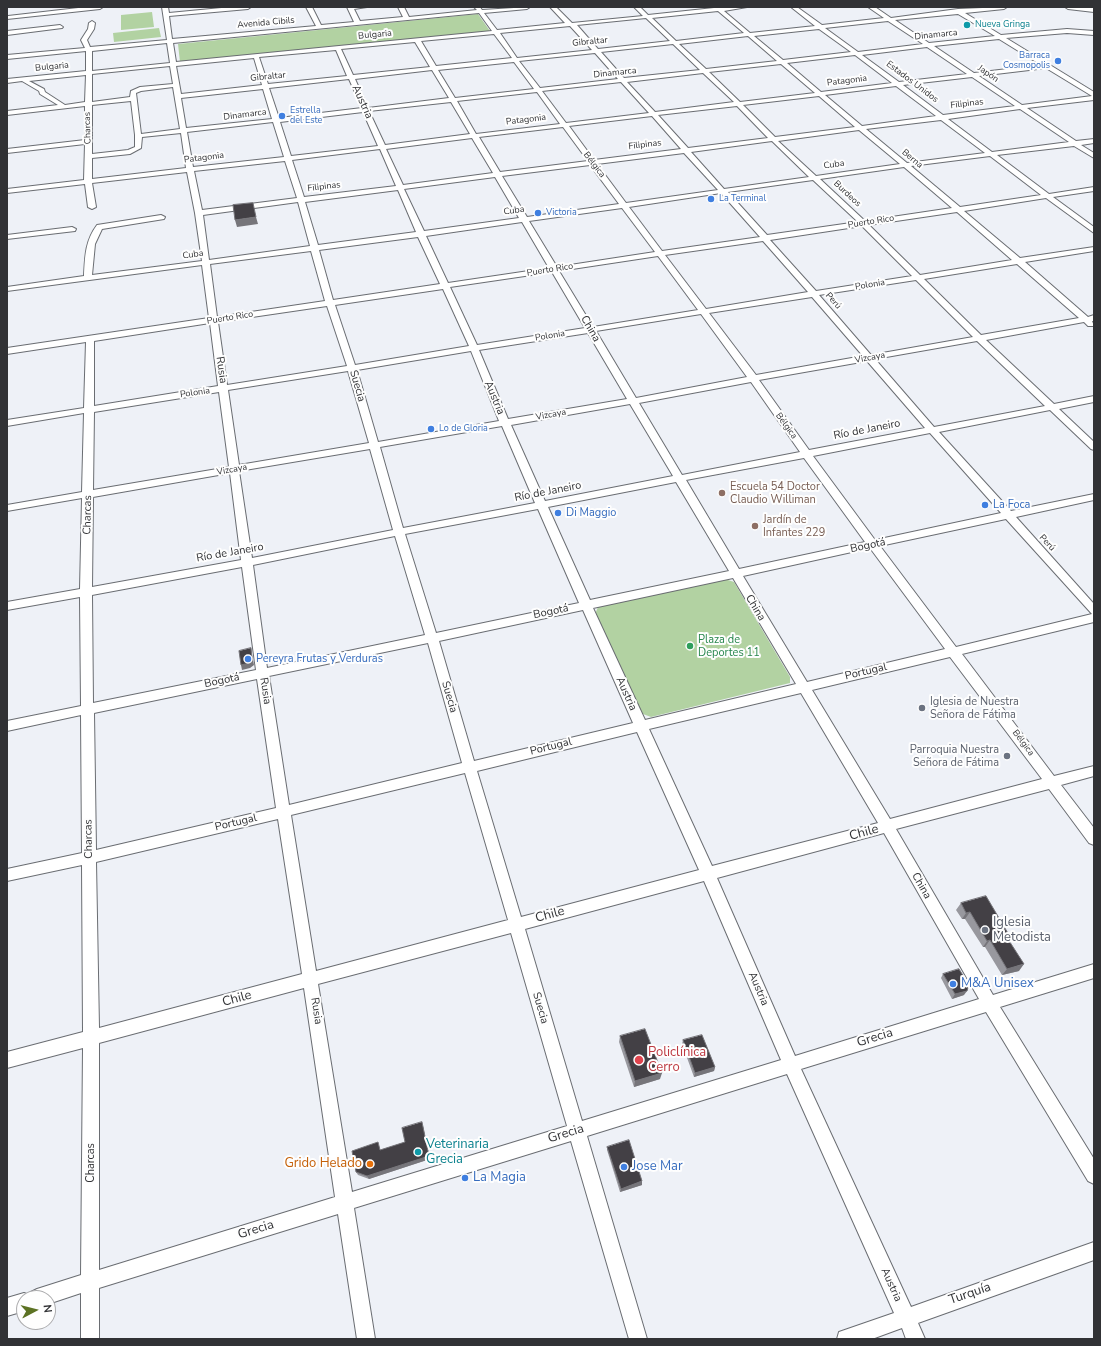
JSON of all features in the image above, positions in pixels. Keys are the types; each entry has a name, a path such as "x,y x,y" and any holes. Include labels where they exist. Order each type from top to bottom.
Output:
{"street":[{"path":"7,30 9,16 100,7"},
{"name":"Rusia","path":"165,7 177,90 199,213 215,320 233,470 262,673 311,979 366,1339"},
{"path":"167,15 198,9 248,7"},
{"path":"309,7 319,27"},
{"path":"358,24 350,8 364,7"},
{"path":"401,7 407,19"},
{"name":"Bélgica","path":"470,7 478,10 497,32 515,59 753,378 769,402 952,651 1094,839"},
{"name":"Avenida Cibils","path":"7,57 358,24 407,19 441,13 527,7"},
{"name":"Perú","path":"553,7 654,114 684,150 765,238 932,430 1094,611"},
{"name":"Burdeos","path":"637,7 739,104 773,139 864,224 980,339 1094,447"},
{"name":"Bulgaria","path":"7,81 571,25 717,8 744,7"},
{"name":"Estados Unidos","path":"794,7 1094,231"},
{"name":"Japón","path":"872,7 1094,156"},
{"path":"952,7 1094,95"},
{"name":"Gibraltar","path":"133,99 133,92 136,90 177,90 266,86 1004,7"},
{"path":"1068,7 1094,10"},
{"name":"Berna","path":"717,8 1090,319 1094,327"},
{"name":"Charcas","path":"92,23 91,29 84,40 89,50 87,105 88,181 92,207"},
{"path":"7,33 60,27"},
{"name":"Dinamarca","path":"137,136 1066,30 1094,33"},
{"name":"China","path":"417,40 555,269 734,574 887,826 989,1003 1094,1175"},
{"name":"Austria","path":"338,48 421,234 446,286 505,423 708,874 791,1064 916,1339"},
{"name":"Suecia","path":"256,56 315,248 330,303 352,368 398,532 432,638 638,1339"},
{"name":"Patagonia","path":"7,191 475,136 1047,66"},
{"path":"22,79 42,90 42,93 65,107"},
{"name":"Filipinas","path":"199,213 1094,98"},
{"path":"7,113 133,99 138,147 130,152 88,156"},
{"name":"Cuba","path":"7,289 421,234 814,178 1094,141"},
{"path":"7,151 88,142"},
{"name":"Puerto Rico","path":"7,351 958,209 1048,196 1092,192"},
{"path":"88,279 90,245 95,232 100,227 161,217"},
{"path":"7,237 72,229"},
{"name":"Polonia","path":"7,423 1094,249"},
{"name":"Vizcaya","path":"7,508 633,401 753,378 1090,319"},
{"name":"Charcas","path":"90,339 86,591 91,1039 90,1339"},
{"name":"Río de Janeiro","path":"7,606 246,563 398,532 542,506 1094,399"},
{"name":"Bogotá","path":"7,726 432,638 1094,497"},
{"name":"Portugal","path":"7,875 89,858 640,725 1094,618"},
{"name":"Chile","path":"7,1060 91,1039 516,924 1094,771"},
{"name":"Grecia","path":"56,1292 1094,971"},
{"name":"Turquía","path":"846,1339 1094,1251"}],"green space":[{"path":"152,12 154,27 121,30 121,15"},
{"path":"478,14 490,31 180,62 178,44"},
{"path":"159,28 161,37 114,42 113,33"},
{"name":"Plaza de Deportes 11","path":"725,579 734,582 790,677 790,683 651,717 643,714 639,711 595,614 598,607 601,605"}],"building":[{"path":"253,203 256,217 235,220 233,205"},
{"path":"251,648 252,660 249,663 241,665 239,651"},
{"path":"986,896 1009,935 1006,936 1024,964 1007,969 990,940 987,941 970,912 966,913 961,903"},
{"name":"M&A Unisex","path":"959,969 969,985 967,991 955,994 943,974"},
{"name":"Policlínica Cerro","path":"645,1029 662,1073 635,1081 620,1036"},
{"path":"702,1035 715,1067 695,1073 683,1040"},
{"path":"422,1122 429,1156 367,1176 356,1172 352,1151 378,1142 380,1150 405,1142 402,1128"},
{"name":"Jose Mar","path":"629,1140 642,1181 621,1189 607,1147"}],"place":[{"name":"Nueva Gringa","path":"967,25"},
{"name":"Barraca Cosmopolis","path":"1058,61"},
{"name":"Estrella del Este","path":"282,116"},
{"name":"La Terminal","path":"711,199"},
{"name":"Victoria","path":"538,213"},
{"name":"Lo de Gloria","path":"431,429"},
{"name":"Escuela 54 Doctor Claudio Williman","path":"722,493"},
{"name":"La Foca","path":"985,505"},
{"name":"Di Maggio","path":"558,513"},
{"name":"Jardín de Infantes 229","path":"755,526"},
{"name":"Plaza de Deportes 11","path":"690,646"},
{"name":"Pereyra Frutas y Verduras","path":"248,659"},
{"name":"Iglesia de Nuestra Señora de Fátima","path":"922,708"},
{"name":"Parroquia Nuestra Señora de Fátima","path":"1007,756"},
{"name":"Iglesia Metodista","path":"985,930"},
{"name":"M&A Unisex","path":"953,984"},
{"name":"Policlínica Cerro","path":"639,1060"},
{"name":"Veterinaria Grecia","path":"418,1152"},
{"name":"Grido Helado","path":"370,1164"},
{"name":"Jose Mar","path":"624,1167"},
{"name":"La Magia","path":"465,1178"}]}
